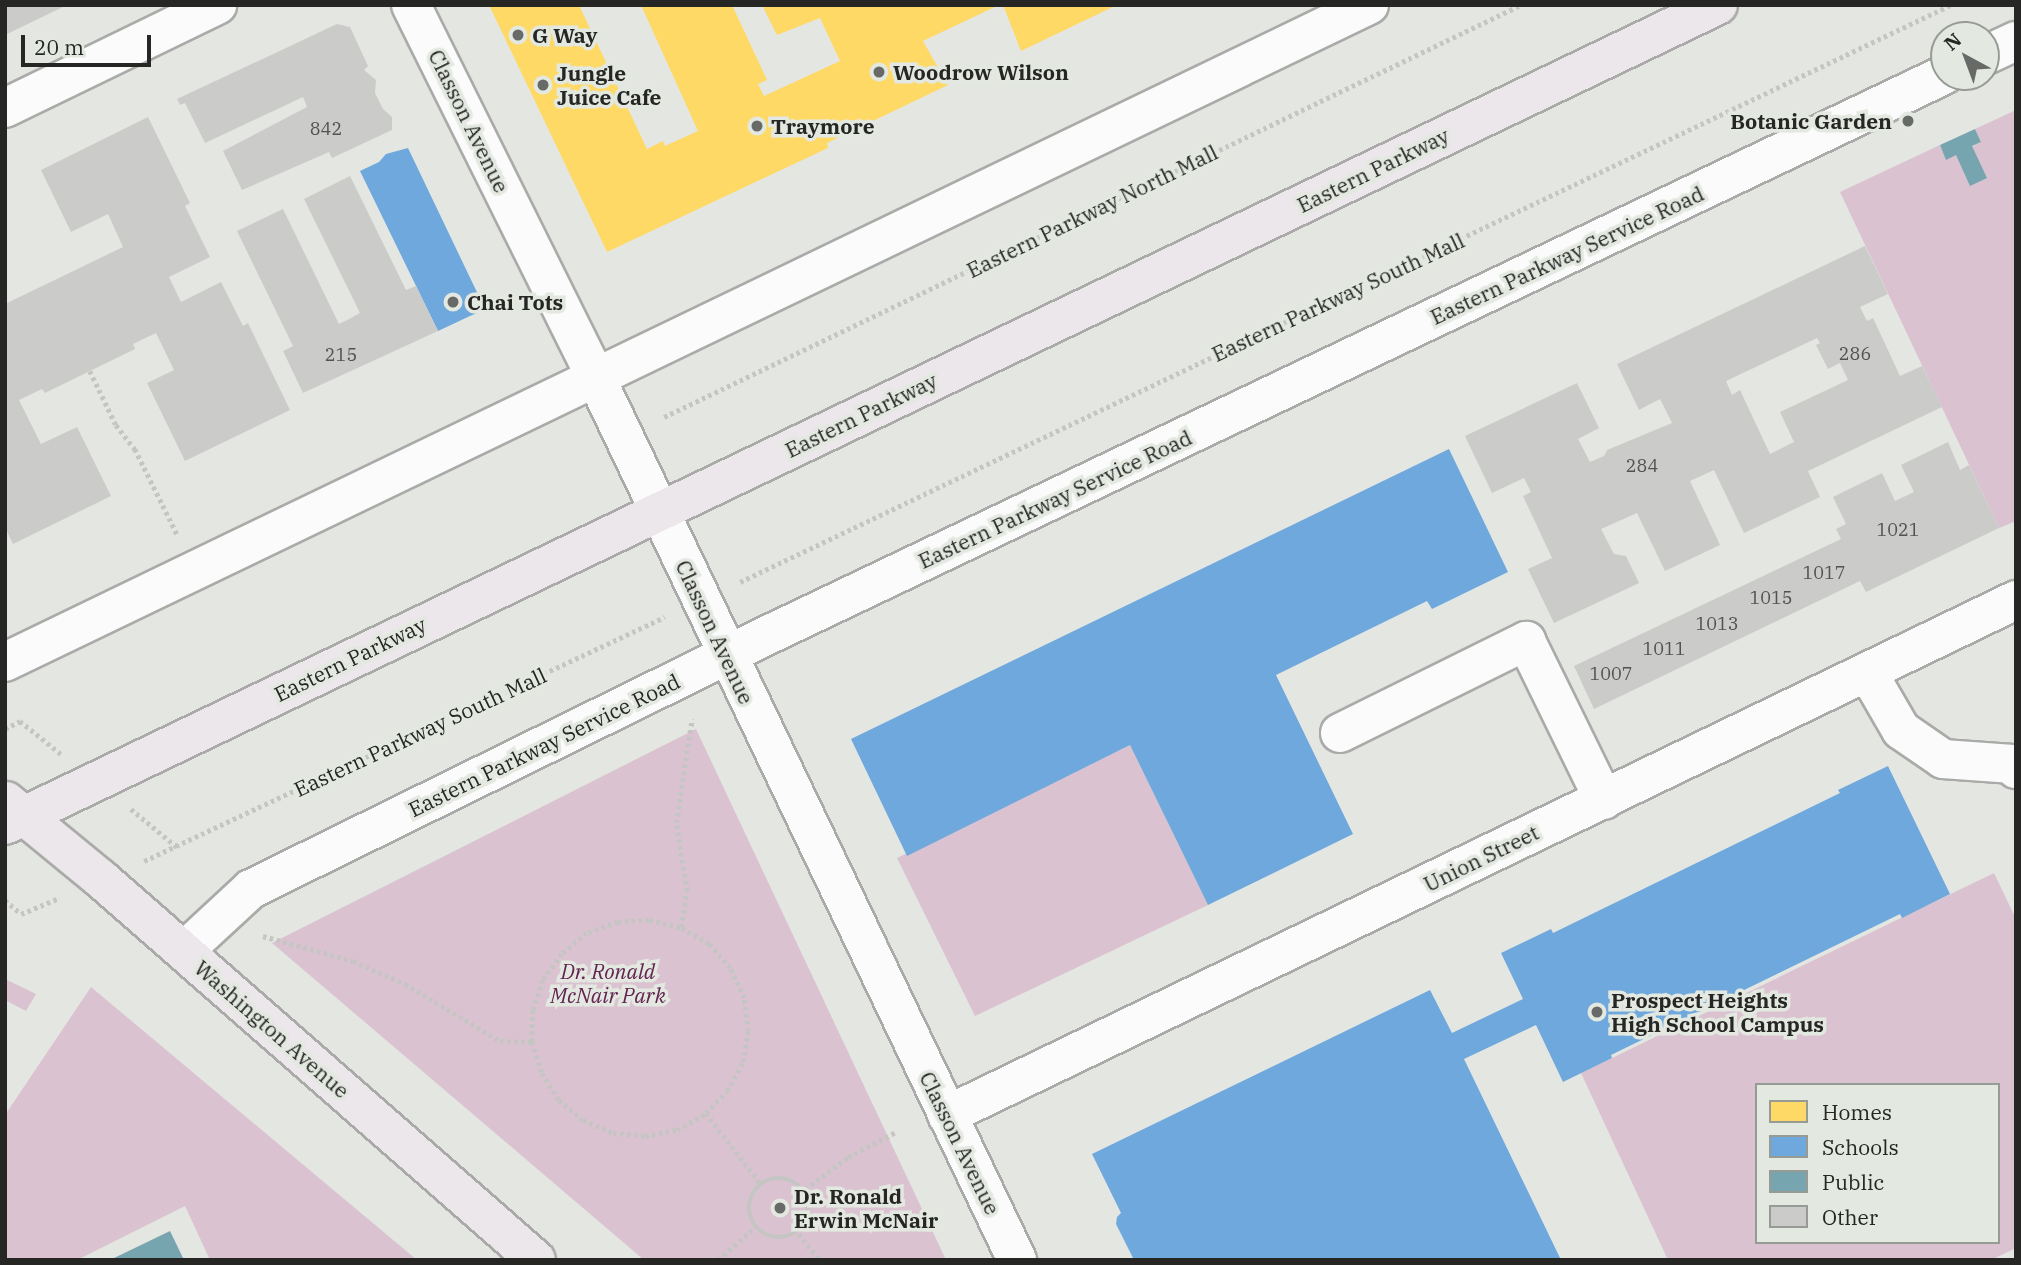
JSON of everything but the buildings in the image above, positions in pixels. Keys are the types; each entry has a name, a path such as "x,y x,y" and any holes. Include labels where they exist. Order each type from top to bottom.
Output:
{"main road":[{"name":"Eastern Parkway","path":"11,814 658,511 1718,5"},
{"name":"Washington Avenue","path":"11,814 184,951 536,1260"}],"street":[{"path":"5,108 217,5"},
{"name":"Classon Avenue","path":"411,5 595,376 1017,1260"},
{"path":"5,662 1369,5"},
{"path":"2000,48 2016,41"},
{"name":"Eastern Parkway Service Road","path":"184,951 251,889 727,655 1930,82"},
{"name":"Union Street","path":"947,1115 2016,600"},
{"path":"1340,733 1525,641 1604,800"},
{"path":"1868,673 1901,730 1943,759 2013,764 2016,769"}],"path":[{"name":"Eastern Parkway North Mall","path":"664,417 1521,5"},
{"name":"Eastern Parkway South Mall","path":"736,583 1951,5"},
{"path":"90,371 116,425 135,449 193,570"},
{"name":"Eastern Parkway South Mall","path":"143,861 663,618"},
{"path":"680,928 687,891 676,823 692,718"},
{"path":"5,729 20,721 49,745"},
{"path":"157,830 177,846"},
{"path":"5,900 21,914 50,901"},
{"path":"649,920 680,928 709,944 730,968 744,998 748,1031 743,1062 727,1091 706,1113 677,1130 645,1136 613,1133 583,1120 559,1100 542,1073 532,1042 533,1010 543,979 562,954 587,933 618,922 649,920"},
{"path":"252,933 353,961 405,984 500,1041 532,1042"},
{"path":"706,1113 760,1183"},
{"path":"805,1189 848,1157 898,1131"},
{"path":"783,1177 805,1189 811,1212 799,1234 775,1240 754,1228 748,1205 760,1183 783,1177"},
{"path":"718,1260 754,1228"},
{"path":"799,1234 819,1260"}],"green space":[{"path":"2016,110 2016,521 1999,528 1840,192 1940,145 1946,159 1956,155 1981,142 1975,129"},
{"name":"Dr. Ronald McNair Park","path":"696,729 946,1260 644,1260 272,943"},
{"path":"1130,745 1208,905 975,1016 897,858"},
{"path":"1994,873 2016,919 2016,1248 1991,1260 1668,1260 1581,1073"},
{"path":"5,979 36,994 26,1011 5,1000"},
{"path":"91,987 417,1260 210,1260 185,1206 77,1260 5,1260 5,1115"}],"place":[{"name":"G Way","path":"518,35"},
{"name":"Woodrow Wilson","path":"879,72"},
{"name":"Jungle Juice Cafe","path":"543,85"},
{"name":"Botanic Garden","path":"1908,121"},
{"name":"Traymore","path":"757,126"},
{"name":"Chai Tots","path":"453,302"},
{"name":"Prospect Heights High School Campus","path":"1597,1012"},
{"name":"Dr. Ronald Erwin McNair","path":"780,1208"}]}
